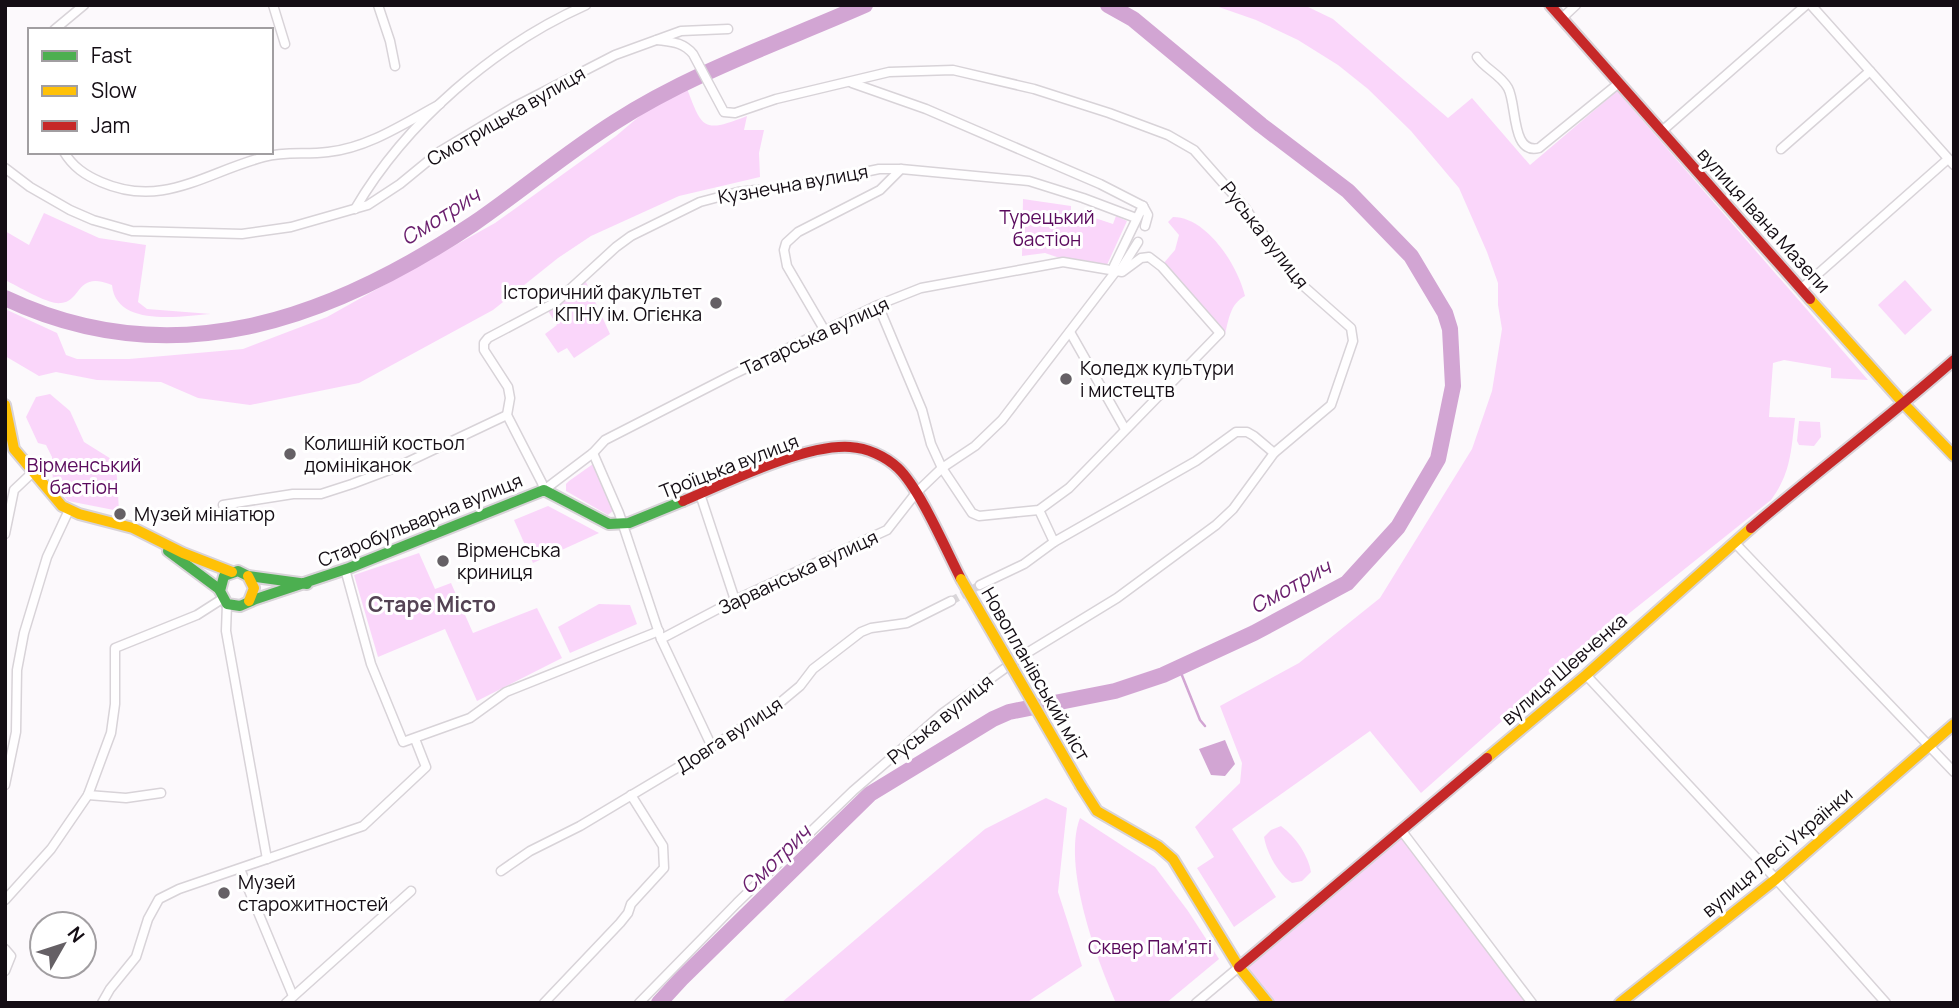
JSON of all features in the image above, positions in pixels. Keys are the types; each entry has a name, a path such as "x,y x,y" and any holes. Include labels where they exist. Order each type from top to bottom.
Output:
{"street":[{"path":"56,28 84,5"},
{"path":"273,5 285,44"},
{"path":"378,5 395,66"},
{"path":"355,209 375,176 407,135 440,104 498,55 586,5"},
{"name":"вулиця Івана Мазепи","path":"1549,5 1904,404 1954,456"},
{"path":"1561,19 1576,5"},
{"path":"1661,131 1805,5"},
{"path":"1802,289 1951,162 1811,5"},
{"name":"Смотрицька вулиця","path":"5,168 30,187 70,210 132,231 242,234 291,227 355,209 381,198 439,152 514,107 587,68 681,31 728,29"},
{"name":"Руська вулиця","path":"639,1003 853,791 933,722 987,680 1117,598 1216,524 1245,495 1275,453 1331,405 1353,341 1352,328 1291,275 1246,209 1194,150 1147,126 1070,100 953,70 889,72 776,99 735,113 724,112 687,47 679,42 657,40"},
{"path":"1477,57 1509,90 1515,106 1519,138 1525,146 1532,149 1539,148 1619,83"},
{"path":"1781,149 1870,71"},
{"path":"849,82 926,109 1100,184 1143,206 1148,215 1145,226"},
{"path":"66,154 78,169 108,185 135,192 160,191 189,184 271,155 327,153 352,147 386,133 440,104"},
{"name":"Кузнечна вулиця","path":"544,491 507,415 510,398 508,387 484,350 484,343 488,338 556,302 631,236 690,206 756,189 802,186 878,169 901,169 1029,181 1136,218"},
{"path":"825,331 787,266 786,243 798,232 880,190 901,169"},
{"path":"878,305 922,410 931,444 942,468 972,513 979,516 1039,510 1069,488 1220,333 1162,267 1149,257 1141,258 1126,272 1116,271 1114,266 1143,206"},
{"name":"Зарванська вулиця","path":"415,739 470,718 506,692 660,635 887,530 916,493 942,468 975,446 1002,420 1116,271 1121,269 1138,242"},
{"name":"Татарська вулиця","path":"544,491 593,453 605,440 732,375 878,305 921,288 1063,262 1116,271"},
{"path":"1070,332 1125,429"},
{"name":"вулиця Шевченка","path":"1196,1003 1587,676 1734,542 1954,360"},
{"path":"5,405 14,449 56,500 69,510 143,533 183,553 232,572 243,573 252,580 254,591 249,601 240,606 223,597 143,533"},
{"path":"223,505 293,494 321,494 352,485 397,467 507,415"},
{"path":"979,585 1024,564 1054,542 1196,461 1236,432 1247,432 1275,453"},
{"name":"Троїцька вулиця","path":"622,523 638,520 770,465 816,451 850,447 878,454 899,469 916,493 961,579"},
{"path":"593,453 622,523 660,635 712,747"},
{"path":"5,534 14,490 32,473"},
{"name":"Старобульварна вулиця","path":"249,601 307,584 494,508 544,491 609,523 622,523"},
{"path":"699,494 735,600"},
{"path":"5,785 16,732 17,670 24,632 47,556 69,510"},
{"path":"1039,510 1054,542"},
{"path":"1734,542 1954,772"},
{"path":"102,1003 136,957 148,919 159,899 179,889 363,826 426,767 415,739 403,742 371,664 345,569"},
{"path":"232,572 224,576 226,631 267,859"},
{"name":"Старобульварна вулиця","path":"248,576 307,584"},
{"name":"Новопланівський міст","path":"961,579 1097,811 1158,846 1173,859 1239,967 1268,1003"},
{"path":"5,900 51,849 88,794 111,733 115,704 115,648 197,615 223,597"},
{"name":"Довга вулиця","path":"501,871 530,851 580,826 712,747 782,701 800,686 808,674 853,637 871,628 917,620 951,601"},
{"path":"1587,676 1776,879 1886,1003"},
{"name":"вулиця Лесі Українки","path":"1620,1003 1776,879 1954,724"},
{"path":"88,794 126,798 161,793"},
{"path":"544,1003 620,923 631,904 664,868 663,846 631,795"},
{"path":"1401,830 1532,1003"},
{"path":"240,869 293,996"},
{"path":"286,1003 411,891"},
{"path":"5,949 11,956 5,971"}],"green space":[{"path":"1213,5 1304,5 1333,19 1448,118 1472,98 1530,165 1617,91 1868,380 1831,378 1831,368 1784,360 1773,363 1769,417 1795,418 1786,471 1771,500 1572,659 1421,793 1370,731 1232,829 1276,897 1234,927 1197,868 1214,857 1195,827 1240,783 1242,763 1220,706 1299,663 1380,598 1472,449 1492,391 1502,329 1498,283 1459,188 1411,131 1368,89 1338,65 1298,40 1256,20"},
{"path":"686,86 700,119 706,124 721,125 747,116 744,130 764,130 759,153 760,177 679,196 591,236 558,258 493,310 359,383 250,405 198,398 161,382 97,380 56,372 39,376 5,356 5,309 57,333 66,355 77,359 129,359 243,349 327,317 495,223 616,136 655,103"},
{"name":"Турецький бастіон","path":"1023,199 1071,206 1071,210 1113,224 1116,216 1127,221 1106,267 1098,271 1045,253 1022,256"},
{"path":"44,213 99,238 146,245 138,302 147,309 211,314 168,317 137,314 116,299 112,285 100,281 86,284 68,301 55,303 5,280 5,231 29,245"},
{"path":"1173,217 1186,219 1209,234 1236,271 1245,296 1233,308 1225,334 1163,264 1175,250 1179,235 1168,222"},
{"path":"585,280 610,334 574,358 567,348 558,353 545,334 557,325 548,311"},
{"path":"1905,280 1932,310 1905,335 1878,305"},
{"name":"Вірменський бастіон","path":"50,394 70,411 84,442 116,462 119,511 68,501 53,485 52,457 46,445 38,443 26,417 36,397"},
{"path":"1799,421 1820,422 1821,437 1814,446 1799,445"},
{"path":"593,464 615,509 608,515 566,491 569,481"},
{"path":"548,506 599,533 533,563 514,520"},
{"path":"419,553 435,589 451,583 473,633 537,608 562,658 477,701 445,629 378,657 354,575"},
{"path":"599,604 630,605 637,624 570,653 558,627"},
{"path":"1046,798 1067,808 1058,892 1082,966 1026,1003 781,1003 985,829"},
{"name":"Сквер Пам'яті","path":"1080,818 1155,867 1219,959 1166,1003 1116,1003 1099,962 1078,885 1075,860"},
{"path":"1281,826 1296,841 1307,859 1311,872 1302,881 1292,883 1287,879 1274,863 1268,850 1264,837"},
{"path":"1401,830 1532,1003 1268,1003 1239,967"}],"shaded area":[{"path":"1225,740 1235,764 1225,776 1211,775 1199,749"}],"waterway":[{"name":"Смотрич","path":"5,298 67,321 128,333 188,335 248,327 306,310 363,287 418,258 473,224 579,146 645,104 706,73 865,5"},
{"name":"Смотрич","path":"659,1003 870,794 993,719 1009,712 1115,691 1163,675 1254,633 1347,583 1398,527 1438,459 1453,386 1450,329 1445,313 1411,256 1348,191 1261,125 1133,19 1108,5"},
{"path":"1179,668 1200,720 1205,726"}],"tunnel":[{"path":"951,601 980,585"}],"traffic: fast":[{"path":"307,584 248,576 238,571 224,576 220,591 227,604 240,606 256,599 349,568 544,490 609,524 629,523 683,501"},
{"path":"168,551 219,589"}],"traffic: slow":[{"path":"1810,299 1954,456"},
{"path":"5,405 14,449 62,506 79,514 133,528 183,553 232,572"},
{"path":"1487,758 1586,675 1751,528"},
{"path":"248,576 254,588 249,601"},
{"path":"961,579 1081,786"},
{"path":"1620,1003 1776,879 1954,724"},
{"path":"1081,786 1097,811 1158,846 1173,859 1239,967 1268,1003"}],"traffic: jam":[{"path":"1550,5 1810,299"},
{"path":"1751,528 1954,360"},
{"path":"683,501 788,458 831,448 863,449 887,460 906,478 924,505 961,579"},
{"path":"1239,967 1487,758"}],"place":[{"name":"Історичний факультет КПНУ ім. Огієнка","path":"716,303"},
{"name":"Коледж культури і мистецтв","path":"1066,379"},
{"name":"Колишній костьол домініканок","path":"290,454"},
{"name":"Музей мініатюр","path":"120,514"},
{"name":"Вірменська криниця","path":"443,561"},
{"name":"Музей старожитностей","path":"224,893"}],"district":[{"name":"Старе Місто","path":"432,604"}]}
